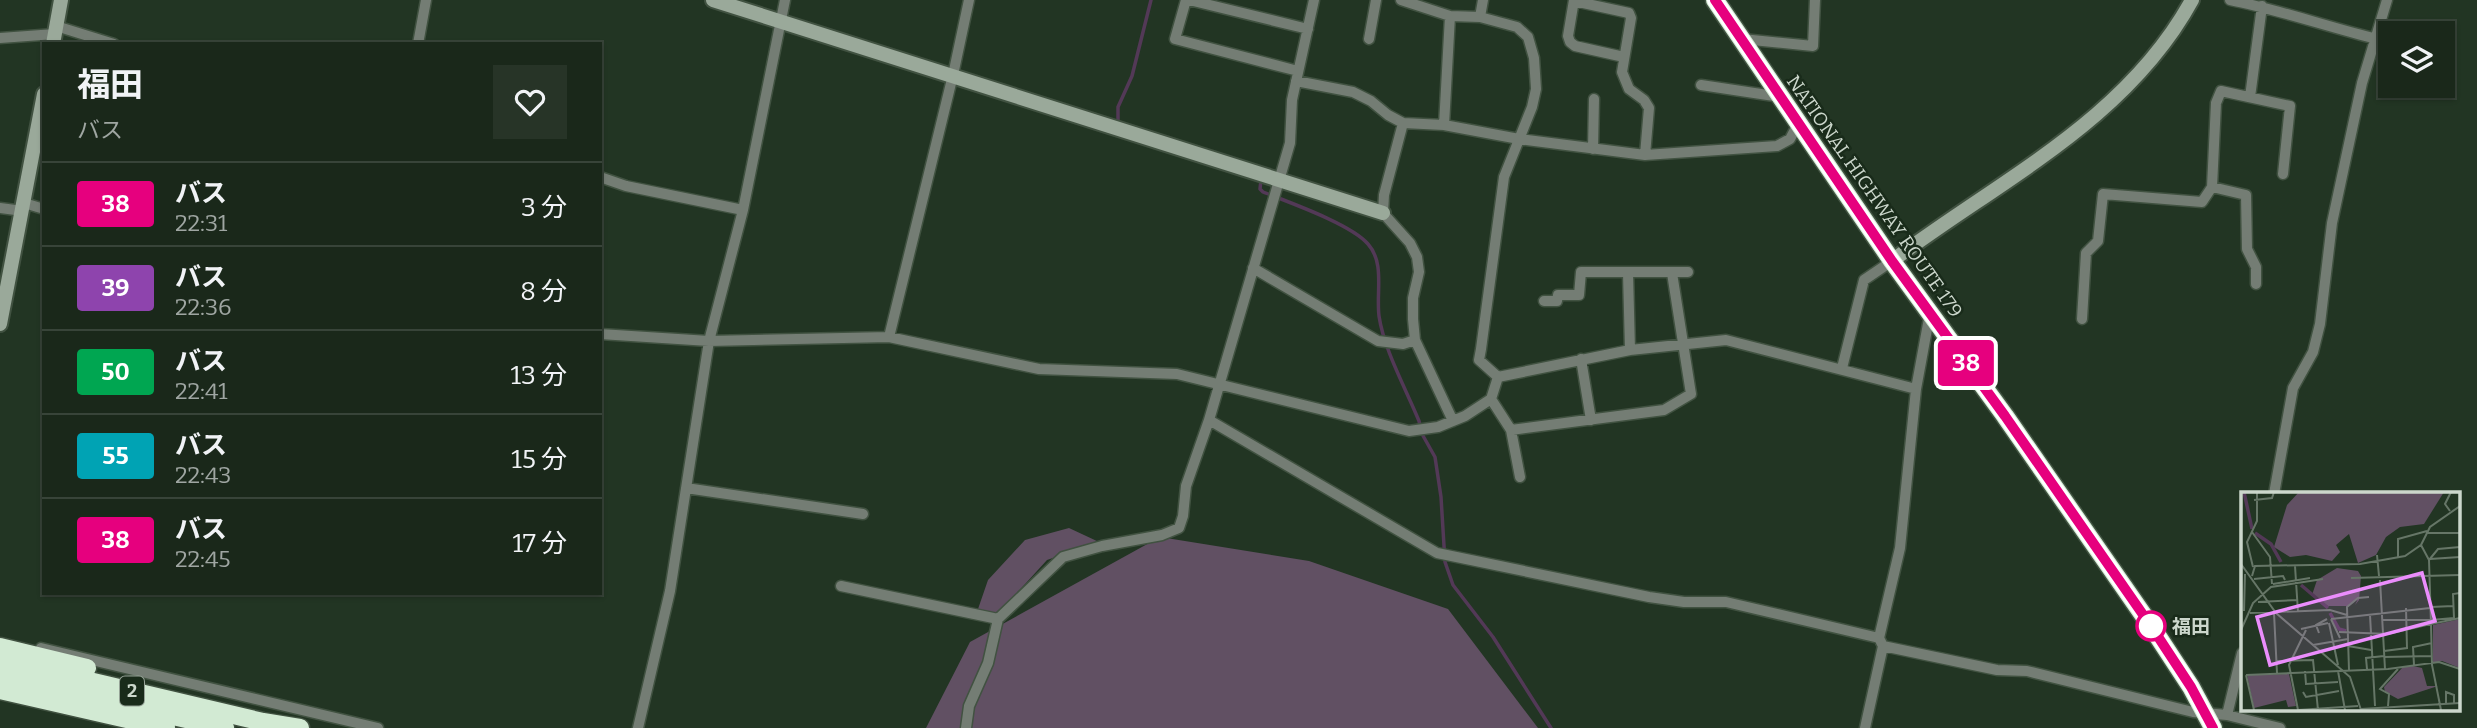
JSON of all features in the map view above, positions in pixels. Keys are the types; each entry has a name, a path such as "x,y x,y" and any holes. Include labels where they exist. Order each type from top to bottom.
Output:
{"highway":[{"name":"NATIONAL HIGHWAY ROUTE 179","path":"1715,0 1892,261 2005,416 2146,618 2210,720"},
{"path":"0,647 264,716"},
{"name":"2","path":"0,660 264,716 296,727"},
{"name":"2","path":"0,676 225,728"},
{"path":"0,690 166,728"}],"street":[{"path":"55,34 61,0"},
{"path":"418,42 426,0"},
{"path":"713,0 1383,213 1410,243 1417,257 1419,272 1413,298 1415,340 1453,421"},
{"path":"638,728 670,591 709,341 743,210 785,0"},
{"path":"889,337 969,0"},
{"path":"1308,29 1187,0 1175,39 1353,92 1403,123 1444,125 1593,149 1645,155 1777,146 1790,139 1799,122"},
{"path":"966,728 969,706 988,663 998,619 1063,557 1102,545 1162,535 1179,528 1186,486 1209,420 1290,143 1292,100 1314,0"},
{"path":"1369,39 1376,0"},
{"path":"1401,0 1450,16 1480,17 1517,27 1528,37 1534,58 1536,89 1532,107 1504,177 1479,360 1498,377"},
{"path":"1480,17 1483,0"},
{"path":"1742,39 1813,46 1815,0"},
{"path":"1842,368 1864,280 2077,132 2130,85 2157,54 2192,0"},
{"path":"2230,0 2262,6 2330,28 2377,39"},
{"path":"2274,492 2293,388 2313,352 2320,324 2332,223 2362,83 2387,0"},
{"path":"1624,57 1575,46 1570,42 1568,36 1574,1 1629,13 1631,18 1622,72 1626,84 1649,108 1645,155"},
{"path":"2250,97 2262,6"},
{"path":"1444,125 1450,16"},
{"path":"0,38 55,34 102,42"},
{"path":"1701,85 1782,97"},
{"path":"2082,319 2086,253 2098,241 2103,194 2202,202 2212,187 2216,103 2221,91 2290,106 2283,174"},
{"path":"1593,149 1594,99"},
{"path":"0,324 42,104"},
{"path":"1383,213 1384,195 1403,123"},
{"path":"602,178 626,186 743,210"},
{"path":"2212,187 2246,195 2247,249 2256,267 2256,284"},
{"path":"0,208 42,209"},
{"path":"1253,268 1378,341 1404,344 1415,340"},
{"path":"1544,301 1557,301 1558,295 1579,295 1580,272 1688,272"},
{"path":"1628,273 1630,349"},
{"path":"1511,430 1664,410 1691,394 1672,273"},
{"path":"1866,728 1900,548 1916,388 1930,313"},
{"path":"602,334 709,341 889,337 1040,369 1177,374 1409,431 1438,428 1465,416 1490,399 1498,377"},
{"path":"1498,377 1630,349 1726,340 1916,388"},
{"path":"1581,359 1591,419"},
{"path":"1490,399 1511,430 1520,477"},
{"path":"1209,420 1437,553 1649,597 1684,602 1726,602 1997,670 2027,671 2193,712 2210,720 2227,715 2280,728"},
{"path":"686,488 863,514"},
{"path":"841,586 998,619"},
{"path":"0,638 378,728"},
{"path":"2227,715 2241,657"},
{"path":"0,698 135,728"}],"shaded area":[{"path":"1069,528 1099,542 1047,560 997,615 978,609 988,580 1025,540"},
{"path":"1160,537 1309,561 1448,609 1538,728 926,728 970,642"}],"waterway":[{"path":"1121,125 1118,121 1118,107 1132,76 1151,0"},
{"path":"1261,180 1260,189 1263,192 1348,229 1360,236 1373,252 1378,269 1379,316 1382,329 1422,434 1435,457 1441,497 1445,562 1453,585 1493,637 1551,728"}],"bus line":[{"name":"38","path":"1715,0 1892,261 2005,416 2153,629 2191,687 2213,728"}],"place":[{"name":"福田","path":"2151,626"}]}
